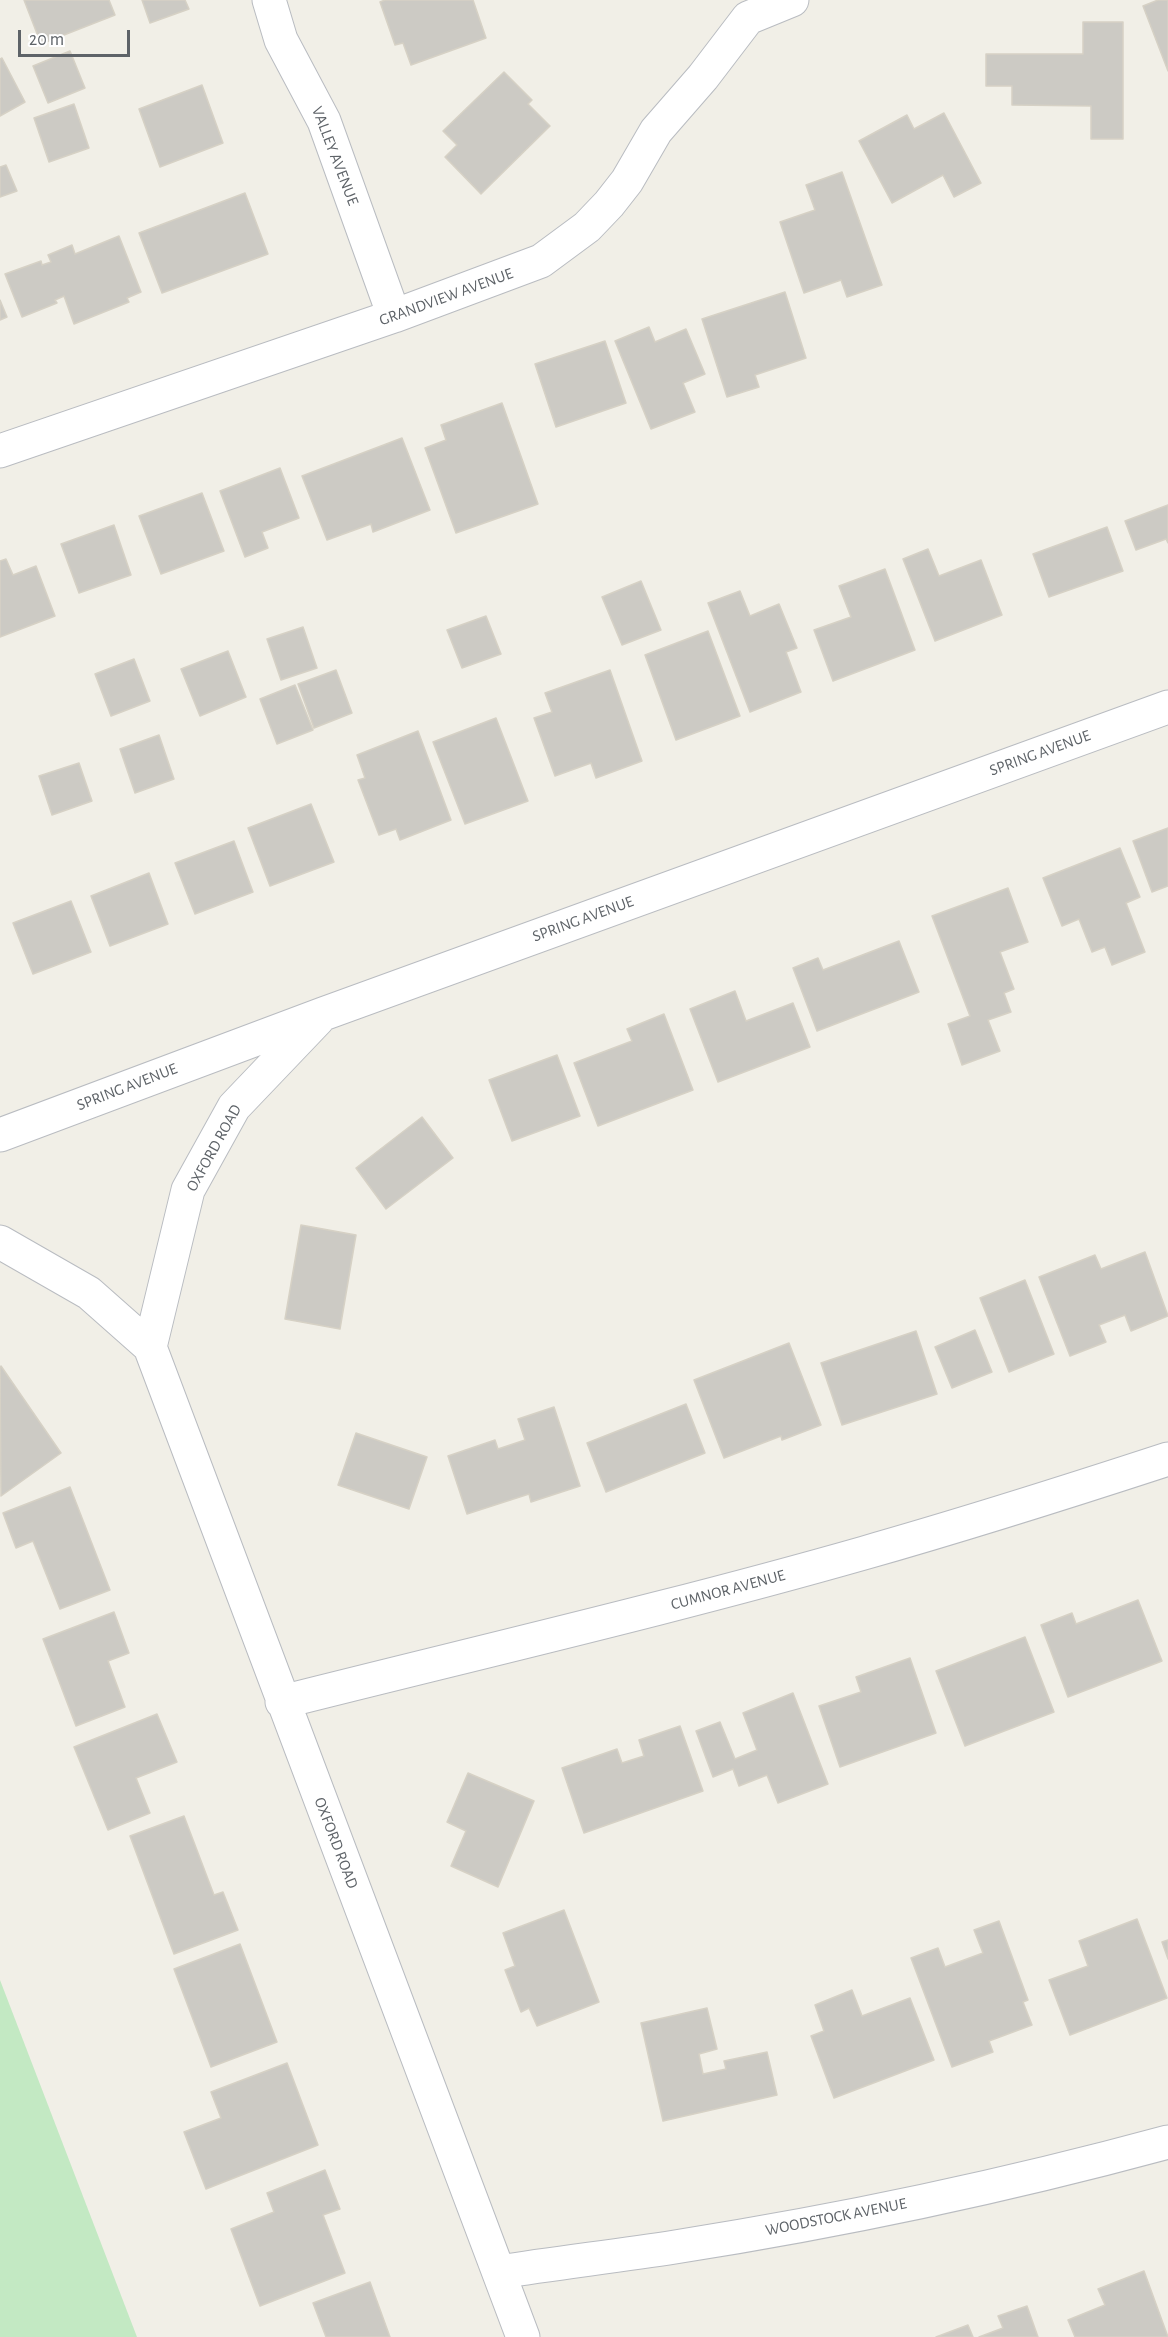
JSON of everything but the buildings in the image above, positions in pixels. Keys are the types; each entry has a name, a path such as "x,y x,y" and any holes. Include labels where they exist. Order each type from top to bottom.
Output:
{"street":[{"name":"VALLEY AVENUE","path":"269,0 281,40 324,121 394,316"},
{"name":"GRANDVIEW AVENUE","path":"0,451 394,316 542,261 587,227 609,204 627,181 656,131 703,78 748,18 792,0"},
{"name":"SPRING AVENUE","path":"0,1136 323,1014 1168,707"},
{"name":"OXFORD ROAD","path":"150,1347 188,1191 234,1107 323,1014"},
{"name":"OXFORD ROAD","path":"0,1242 89,1293 150,1347 282,1702 524,2337"},
{"name":"CUMNOR AVENUE","path":"282,1702 692,1600 853,1556 1041,1500 1168,1459"},
{"name":"WOODSTOCK AVENUE","path":"499,2272 781,2229 977,2189 1168,2142"}],"green space":[{"path":"0,1980 137,2337 0,2337"}]}
